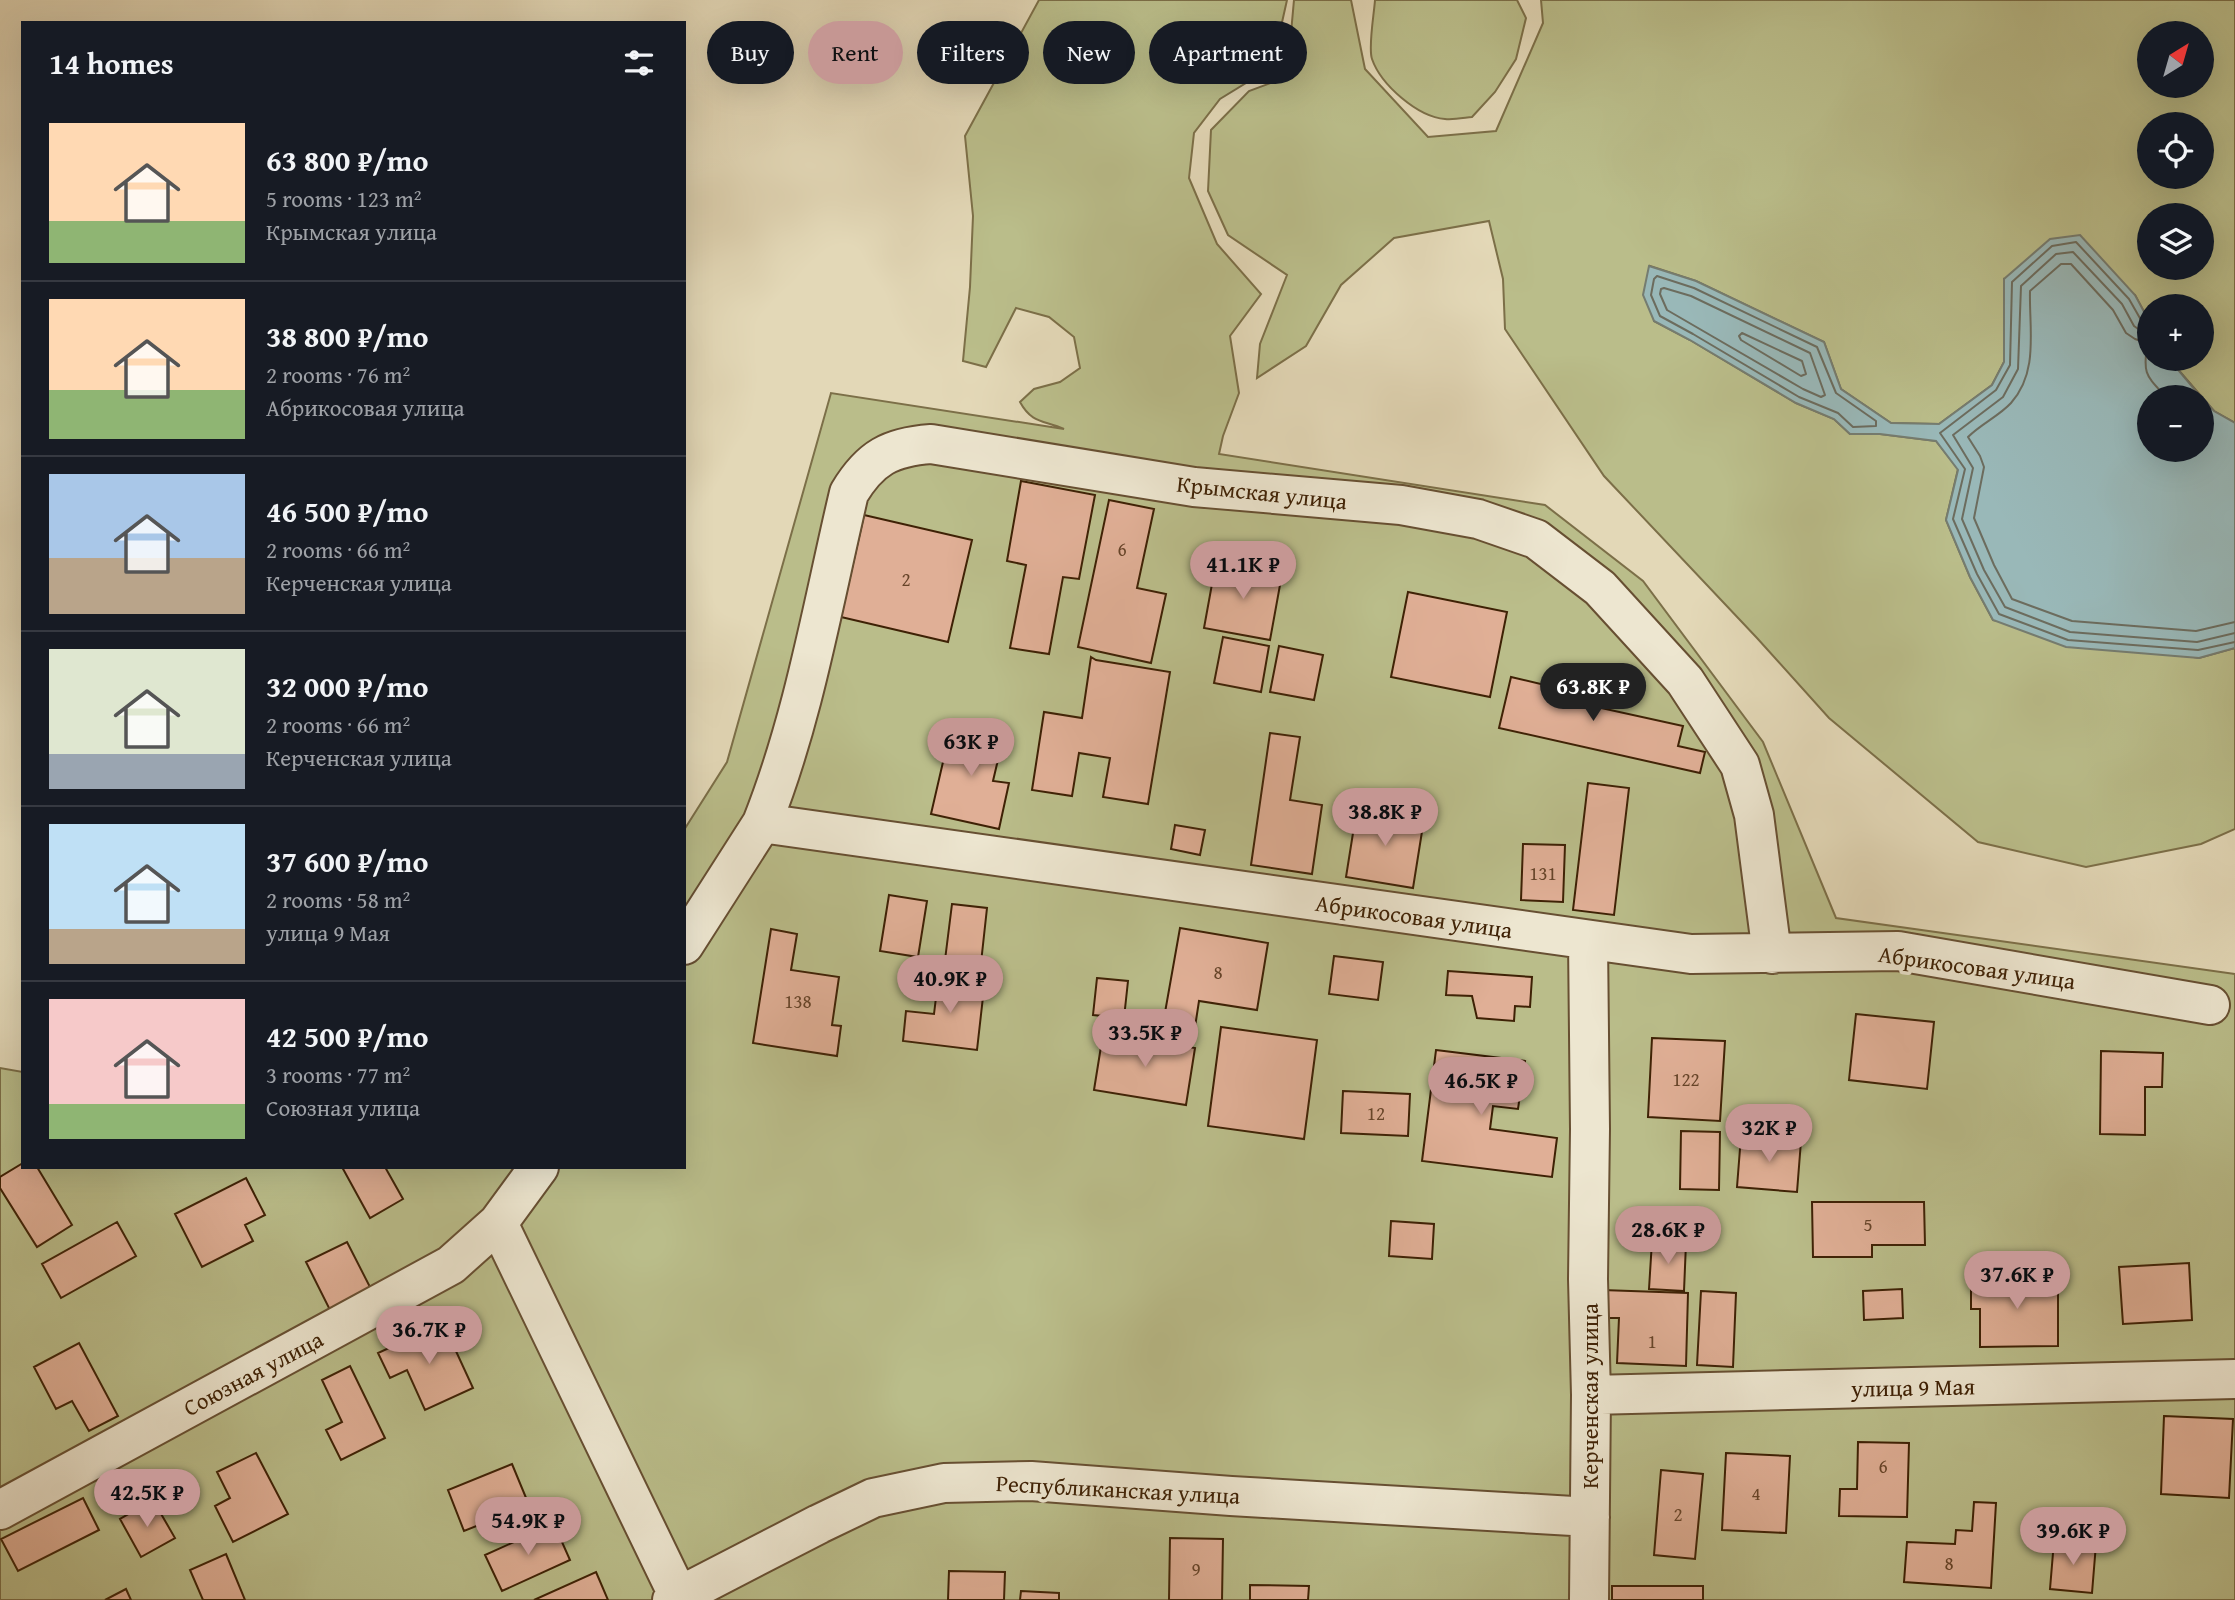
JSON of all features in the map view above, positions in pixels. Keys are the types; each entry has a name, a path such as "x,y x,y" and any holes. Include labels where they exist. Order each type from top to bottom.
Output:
{"street":[{"name":"Крымская улица","path":"762,822 779,780 795,725 849,493 861,473 880,457 905,446 930,444 1194,487 1401,505 1478,519 1536,539 1600,588 1685,681 1740,765 1754,815 1772,954"},
{"name":"Абрикосовая улица","path":"762,822 1691,954 1898,951 2210,1005"},
{"path":"686,941 762,822"},
{"name":"Керченская улица","path":"1587,940 1591,1395 1589,1600"},
{"path":"538,1169 498,1223 676,1598"},
{"name":"Союзная улица","path":"0,1510 451,1265 498,1223"},
{"name":"улица 9 Мая","path":"1591,1395 2235,1379"},
{"name":"Республиканская улица","path":"676,1598 873,1498 944,1483 1031,1481 1231,1496 1590,1517"}],"green space":[{"path":"1039,0 1287,0 1282,21 1149,21 1149,84 1244,84 1220,99 1194,133 1189,178 1217,244 1261,294 1230,336 1239,393 1219,454 1545,505 1643,581 1763,742 1836,918 2235,974 2235,1600 0,1600 0,1068 21,1072 21,1169 686,1169 686,827 727,762 831,393 1064,429 1034,418 1020,402 1034,389 1060,382 1080,368 1074,337 1049,317 1016,308 986,367 963,361 973,216 965,136 993,84 1029,84 1028,21"},
{"path":"1294,0 1351,0 1365,69 1428,137 1496,131 1543,23 1541,0 2235,0 2235,423 2214,411 2214,385 2192,385 2179,371 2214,371 2214,294 2137,294 2137,299 2135,295 2004,279 2004,362 1992,385 1939,424 1891,423 1841,389 1824,342 1696,281 1650,266 1654,321 1796,403 1834,419 1850,434 1880,434 1936,441 1958,469 1946,520 1970,577 1993,620 2199,658 2235,648 2235,829 2201,844 2086,867 1978,842 1829,718 1604,476 1505,329 1503,279 1489,221 1394,238 1341,285 1306,346 1257,378 1260,344 1287,275 1228,235 1208,191 1211,130 1249,91 1268,84 1307,84 1307,21 1292,21"},
{"path":"1375,0 1517,0 1526,18 1516,59 1495,92 1472,117 1434,117 1402,98 1377,69 1371,54"}],"water":[{"path":"2080,235 2135,295 2137,371 2179,371 2191,385 2137,385 2137,462 2214,462 2214,411 2235,423 2235,648 2199,658 2066,647 1993,620 1970,577 1946,520 1958,470 1936,441 1880,434 1850,434 1834,419 1796,403 1654,321 1643,295 1649,266 1696,281 1824,342 1841,389 1891,423 1939,424 1992,385 2004,362 2004,279 2050,239"}],"building":[{"path":"1021,481 1095,495 1079,579 1063,577 1049,654 1010,648 1026,565 1007,561"},
{"path":"1109,500 1154,509 1137,588 1166,594 1151,663 1078,647"},
{"path":"864,515 972,540 948,642 841,617"},
{"path":"1216,562 1282,574 1270,640 1204,628"},
{"path":"1408,592 1507,612 1490,697 1391,677"},
{"path":"1223,637 1269,646 1261,692 1214,683"},
{"path":"1279,646 1323,655 1314,700 1270,692"},
{"path":"1091,657 1170,672 1148,804 1103,797 1110,758 1079,753 1072,796 1032,790 1044,712 1082,718"},
{"path":"1570,671 1598,677 1592,706 1683,726 1678,746 1705,752 1700,773 1499,728 1511,677 1566,690"},
{"path":"952,723 1004,734 993,781 1009,783 999,829 931,814"},
{"path":"1270,733 1300,737 1290,800 1322,805 1312,874 1251,865"},
{"path":"1588,783 1629,788 1614,915 1573,910"},
{"path":"1357,808 1424,819 1413,888 1346,877"},
{"path":"1175,825 1205,830 1200,855 1171,849"},
{"path":"1523,844 1565,845 1563,902 1521,900"},
{"path":"889,895 927,901 918,957 880,951"},
{"path":"952,904 987,908 980,972 944,968"},
{"path":"1180,928 1268,943 1257,1010 1199,1001 1193,1040 1161,1035"},
{"path":"771,929 797,934 791,970 839,977 832,1025 841,1026 837,1056 753,1043"},
{"path":"1334,956 1383,962 1378,1000 1329,994"},
{"path":"1448,971 1532,977 1530,1007 1515,1006 1514,1021 1477,1018 1472,996 1446,995"},
{"path":"939,973 985,979 977,1050 903,1041 906,1011 934,1014"},
{"path":"1097,978 1128,981 1124,1018 1093,1015"},
{"path":"1856,1014 1934,1022 1927,1089 1849,1080"},
{"path":"1221,1027 1317,1040 1304,1139 1208,1126"},
{"path":"1103,1034 1195,1048 1186,1105 1094,1090"},
{"path":"1652,1038 1725,1041 1720,1121 1648,1117"},
{"path":"1436,1050 1525,1061 1518,1109 1493,1106 1490,1129 1557,1138 1552,1177 1422,1161"},
{"path":"2101,1051 2163,1053 2162,1087 2145,1087 2145,1135 2100,1134"},
{"path":"1343,1091 1410,1094 1408,1136 1341,1133"},
{"path":"1681,1131 1720,1132 1719,1190 1680,1189"},
{"path":"1741,1136 1801,1141 1797,1192 1737,1187"},
{"path":"21,1164 21,1169 38,1169 72,1225 37,1247 0,1188 0,1177"},
{"path":"343,1169 386,1169 403,1199 370,1218"},
{"path":"246,1178 265,1215 245,1225 253,1241 202,1267 175,1214"},
{"path":"1812,1202 1924,1202 1925,1245 1872,1245 1872,1257 1813,1257"},
{"path":"1391,1221 1434,1224 1432,1259 1389,1256"},
{"path":"117,1222 136,1256 61,1298 42,1264"},
{"path":"1652,1241 1686,1243 1684,1291 1649,1289"},
{"path":"347,1242 371,1289 330,1310 306,1262"},
{"path":"2189,1263 2192,1320 2123,1324 2119,1267"},
{"path":"2058,1277 2058,1346 1980,1347 1980,1309 1971,1309 1971,1278"},
{"path":"1902,1289 1903,1318 1864,1320 1863,1291"},
{"path":"1602,1290 1688,1293 1686,1366 1617,1363 1619,1318 1601,1318"},
{"path":"1701,1291 1736,1293 1733,1367 1697,1365"},
{"path":"443,1323 473,1388 425,1410 407,1370 390,1378 378,1353"},
{"path":"79,1343 118,1416 89,1431 72,1401 56,1409 34,1367"},
{"path":"350,1366 385,1438 341,1460 326,1430 342,1422 322,1380"},
{"path":"2164,1416 2233,1419 2229,1498 2161,1494"},
{"path":"1858,1442 1909,1443 1907,1517 1839,1516 1840,1489 1857,1489"},
{"path":"256,1453 288,1514 233,1542 215,1506 230,1498 217,1472"},
{"path":"1726,1453 1790,1456 1786,1533 1722,1530"},
{"path":"512,1464 529,1505 464,1531 448,1490"},
{"path":"1661,1470 1703,1474 1695,1559 1654,1555"},
{"path":"83,1498 99,1530 18,1571 1,1539"},
{"path":"153,1500 175,1538 141,1557 120,1519"},
{"path":"1974,1502 1996,1503 1991,1588 1904,1582 1907,1542 1955,1544 1956,1530 1972,1531"},
{"path":"554,1524 570,1560 502,1591 485,1555"},
{"path":"1170,1538 1223,1539 1222,1600 1169,1600"},
{"path":"2054,1541 2096,1544 2092,1593 2050,1589"},
{"path":"226,1554 245,1600 203,1600 190,1570"},
{"path":"949,1571 1005,1572 1004,1600 948,1600"},
{"path":"596,1572 608,1600 534,1600"},
{"path":"1250,1585 1309,1586 1308,1600 1250,1600"},
{"path":"1612,1586 1703,1586 1703,1600 1612,1600"},
{"path":"126,1589 131,1600 105,1600"},
{"path":"1021,1591 1059,1593 1059,1600 1020,1600"}]}
